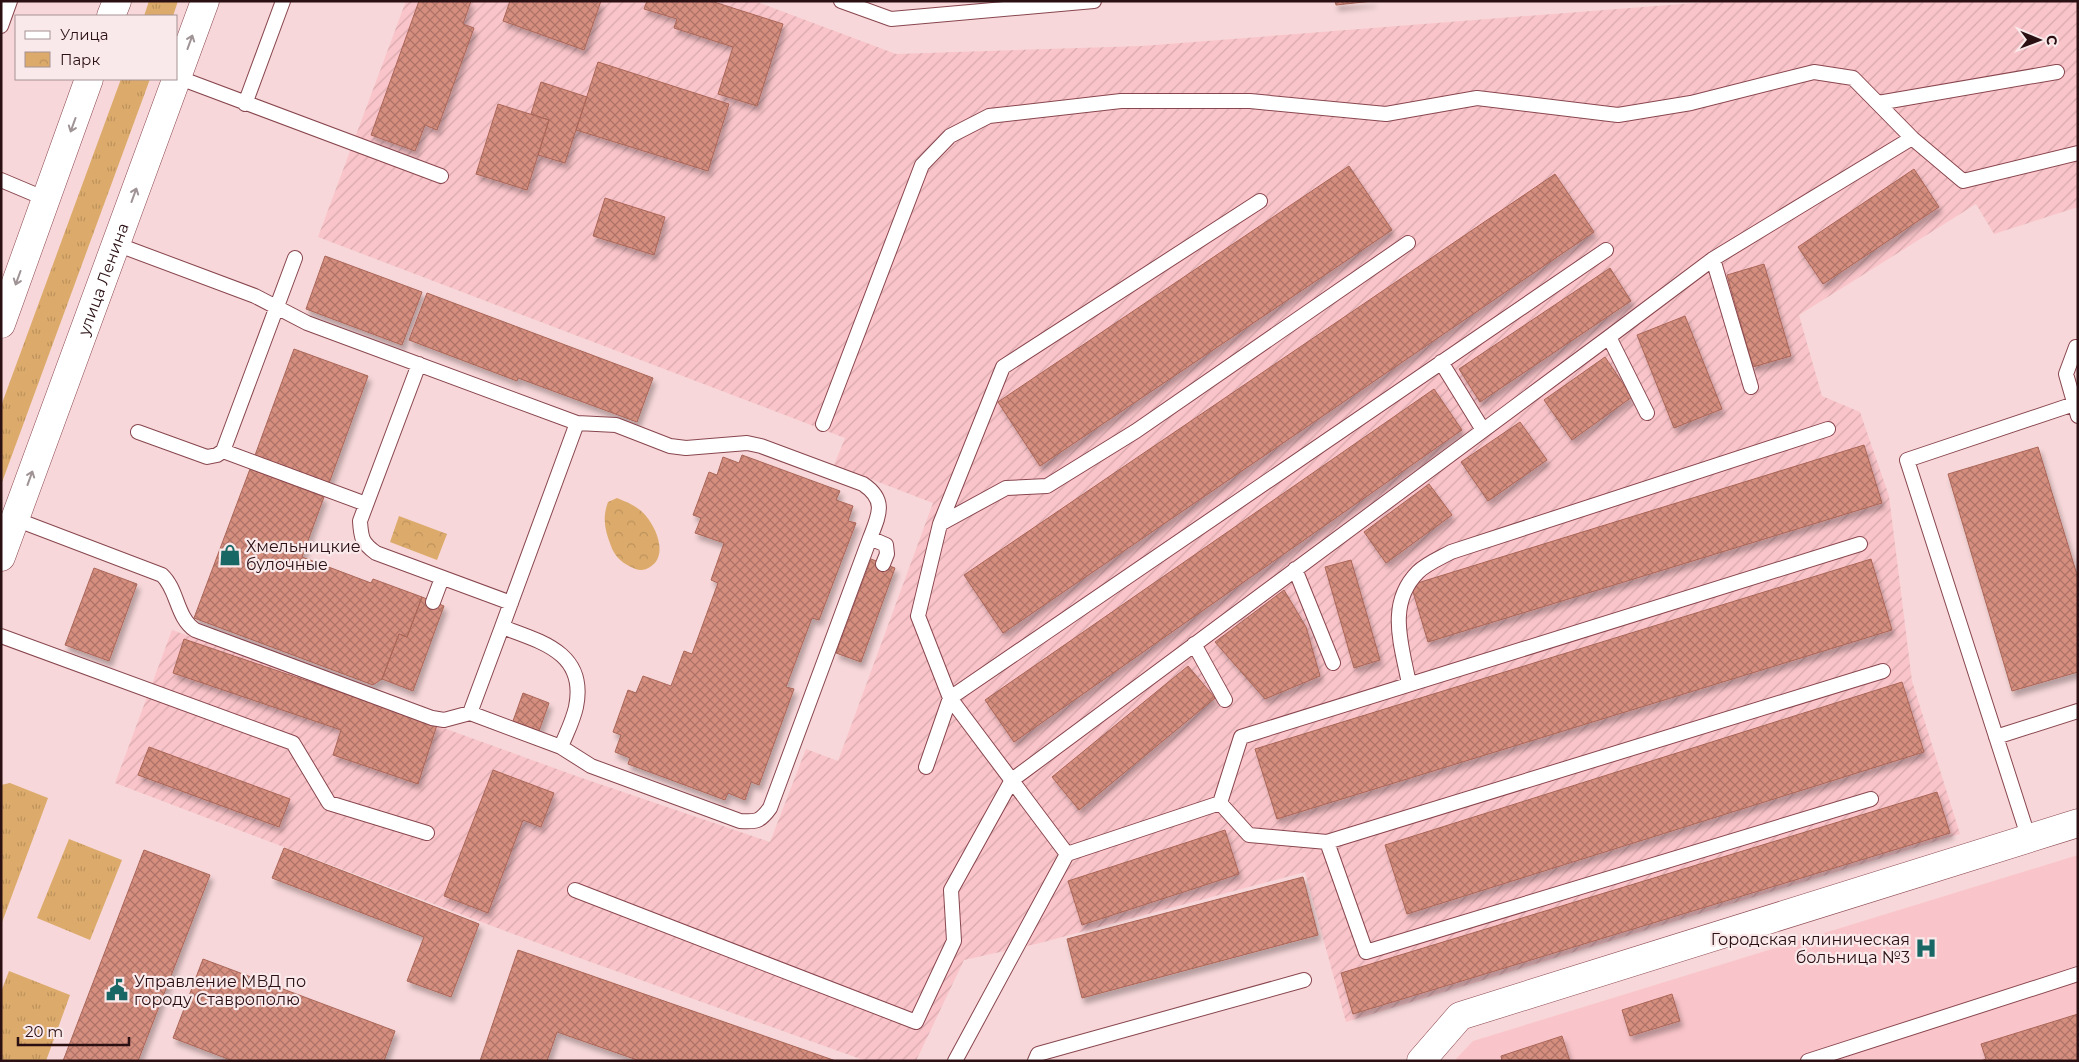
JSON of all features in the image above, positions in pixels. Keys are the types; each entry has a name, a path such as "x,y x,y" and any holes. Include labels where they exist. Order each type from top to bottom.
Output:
{"main road":[{"path":"112,15 117,1"},
{"name":"улица Ленина","path":"178,77 205,1"},
{"path":"1,324 89,80"},
{"name":"улица Ленина","path":"1,557 177,80"},
{"path":"1421,1061 1460,1016 2029,839 2078,822"}],"lane":[{"path":"1,26 10,1"},
{"path":"245,104 283,1"},
{"path":"840,1 891,19 1094,1"},
{"path":"823,424 922,165 950,136 989,116 1121,102 1240,101 1386,114 1477,98 1618,114 1692,103 1814,72 1853,78 1912,138 1963,181 2078,153"},
{"path":"1878,103 2057,72"},
{"path":"178,77 245,104 317,128 441,176"},
{"path":"575,890 916,1022 954,941 951,890 1012,780 1713,259 1912,138"},
{"path":"1,180 46,199"},
{"path":"1067,854 950,698 918,616 940,524 1004,367 1260,201"},
{"path":"940,524 1006,488 1047,486 1136,431 1408,243"},
{"path":"15,519 162,574 172,589 186,622 195,630 432,718 444,720 470,713 561,747 591,766 740,821 753,822 762,818 770,808 878,517 879,502 873,491 863,484 761,446 747,443 686,448 670,446 616,426 577,424 307,323 256,296 116,244"},
{"path":"926,767 950,698 1606,250"},
{"path":"223,451 295,258"},
{"path":"1713,259 1751,387"},
{"path":"1609,337 1647,413"},
{"path":"2029,839 1907,460 2076,410 2066,374 2076,347 2078,347"},
{"path":"1441,362 1483,430"},
{"path":"418,364 360,521 361,535 366,546 376,553 511,603"},
{"path":"470,713 577,424"},
{"path":"1410,684 1397,624 1404,589 1419,571 1450,552 1828,429"},
{"path":"138,432 207,457 223,451 366,504"},
{"path":"870,538 886,545 887,554 883,564"},
{"path":"1220,803 1241,737 1860,544"},
{"path":"1295,570 1333,663"},
{"path":"434,602 442,578"},
{"path":"502,627 546,644 559,652 570,665 577,679 576,710 561,747"},
{"path":"1,636 293,743 329,802 427,833"},
{"path":"1194,644 1225,700"},
{"path":"1220,803 1249,835 1327,842 1883,671"},
{"path":"1996,737 2078,711"},
{"path":"1327,842 1366,952 1871,799"},
{"path":"955,1061 1067,854 1220,803"},
{"path":"1808,1061 2078,974"},
{"path":"1035,1061 1038,1054 1304,980"}],"shaded area":[{"path":"406,1 755,1 896,54 1142,46 1720,1 2078,1 2078,207 1994,234 1976,204 1799,315 1822,396 1860,412 1889,496 1912,681 1960,834 1346,1022 1305,872 1040,943 964,960 916,1061 866,1061 524,938 115,783 172,630 579,777 770,842 806,749 838,761 933,503 834,465 845,438 318,237"},
{"name":"Городская клиническая больница №3","path":"2078,855 2078,1061 1454,1061 1473,1041"}],"green space":[{"path":"149,1 178,1 173,15 144,15"},
{"path":"121,80 150,80 1,485 1,406"},
{"path":"617,498 640,510 650,521 657,535 660,549 659,556 645,570 634,569 629,566 618,558 612,549 606,530 605,514 608,502"},
{"path":"399,516 447,534 437,560 390,542"},
{"path":"10,783 48,798 1,925 1,785"},
{"path":"69,839 122,860 90,940 37,918"},
{"path":"9,971 70,995 46,1061 1,1061 1,992"}],"building":[{"path":"419,1 471,1 463,24 474,28 437,130 425,125 415,151 371,135"},
{"path":"510,1 601,1 584,50 503,21"},
{"path":"647,1 711,1 783,24 757,106 718,94 733,47 674,28 677,19 644,9"},
{"path":"1335,1 1373,1 1336,5"},
{"path":"598,62 729,104 708,171 576,130"},
{"path":"541,82 587,97 565,163 538,155 549,120 531,114"},
{"path":"498,104 549,120 527,190 476,174"},
{"path":"1349,166 1392,230 1040,466 998,402"},
{"path":"1914,169 1939,207 1823,284 1798,247"},
{"path":"1555,174 1594,232 1003,633 964,575"},
{"path":"605,198 665,217 654,255 593,236"},
{"path":"325,256 422,292 402,345 306,309"},
{"path":"1764,264 1791,356 1753,367 1727,275"},
{"path":"1610,268 1631,301 1480,402 1459,369"},
{"path":"427,293 653,378 637,422 518,378 517,381 409,340"},
{"path":"1685,316 1722,409 1674,428 1637,335"},
{"path":"294,349 368,376 328,486 254,458"},
{"path":"1605,357 1632,397 1572,440 1544,400"},
{"path":"1434,389 1462,430 1014,742 985,700"},
{"path":"1520,422 1547,460 1488,501 1461,462"},
{"path":"1864,445 1882,503 1428,642 1411,585"},
{"path":"2038,447 2078,578 2078,672 2012,691 1948,474"},
{"path":"742,455 840,491 836,500 853,506 848,521 856,523 819,620 812,618 786,687 794,689 759,785 751,782 745,800 728,793 725,800 628,764 630,758 615,752 621,735 613,732 628,690 636,693 643,676 671,686 684,651 692,654 718,583 711,580 724,543 695,533 701,518 693,515 709,472 717,475 723,457 739,463"},
{"path":"250,469 324,497 302,557 371,583 373,579 422,597 407,637 399,634 382,679 373,685 194,618"},
{"path":"1429,484 1452,515 1386,563 1364,532"},
{"path":"871,559 895,568 861,662 836,653"},
{"path":"1871,559 1892,630 1277,819 1255,749"},
{"path":"1351,560 1380,660 1354,668 1325,567"},
{"path":"94,568 137,584 109,661 65,645"},
{"path":"1284,590 1306,627 1320,676 1265,699 1215,642"},
{"path":"422,597 444,606 413,691 382,679 399,634 407,637"},
{"path":"184,639 437,725 418,784 333,755 341,730 173,673"},
{"path":"1188,666 1215,698 1079,810 1052,777"},
{"path":"1902,682 1924,752 1407,914 1385,845"},
{"path":"523,693 549,703 539,731 513,721"},
{"path":"149,747 290,799 279,827 138,775"},
{"path":"493,770 554,793 541,827 523,820 488,913 444,896"},
{"path":"1937,792 1950,833 1353,1014 1341,973"},
{"path":"1225,830 1239,874 1082,925 1068,881"},
{"path":"284,848 479,924 451,997 407,981 424,937 272,878"},
{"path":"144,850 210,875 138,1061 63,1061"},
{"path":"1303,877 1318,935 1082,998 1067,939"},
{"path":"518,950 836,1061 640,1061 557,1032 547,1061 480,1061"},
{"path":"203,959 395,1031 384,1061 233,1061 173,1038"},
{"path":"1672,994 1680,1021 1630,1036 1622,1010"},
{"path":"2078,1014 2078,1061 1981,1061 1986,1059 1981,1044"},
{"path":"1562,1036 1570,1061 1502,1061 1501,1056"}],"place":[{"name":"Хмельницкие булочные","path":"230,555"},
{"name":"Городская клиническая больница №3","path":"1926,948"},
{"name":"Управление МВД по городу Ставрополю","path":"117,990"}]}
